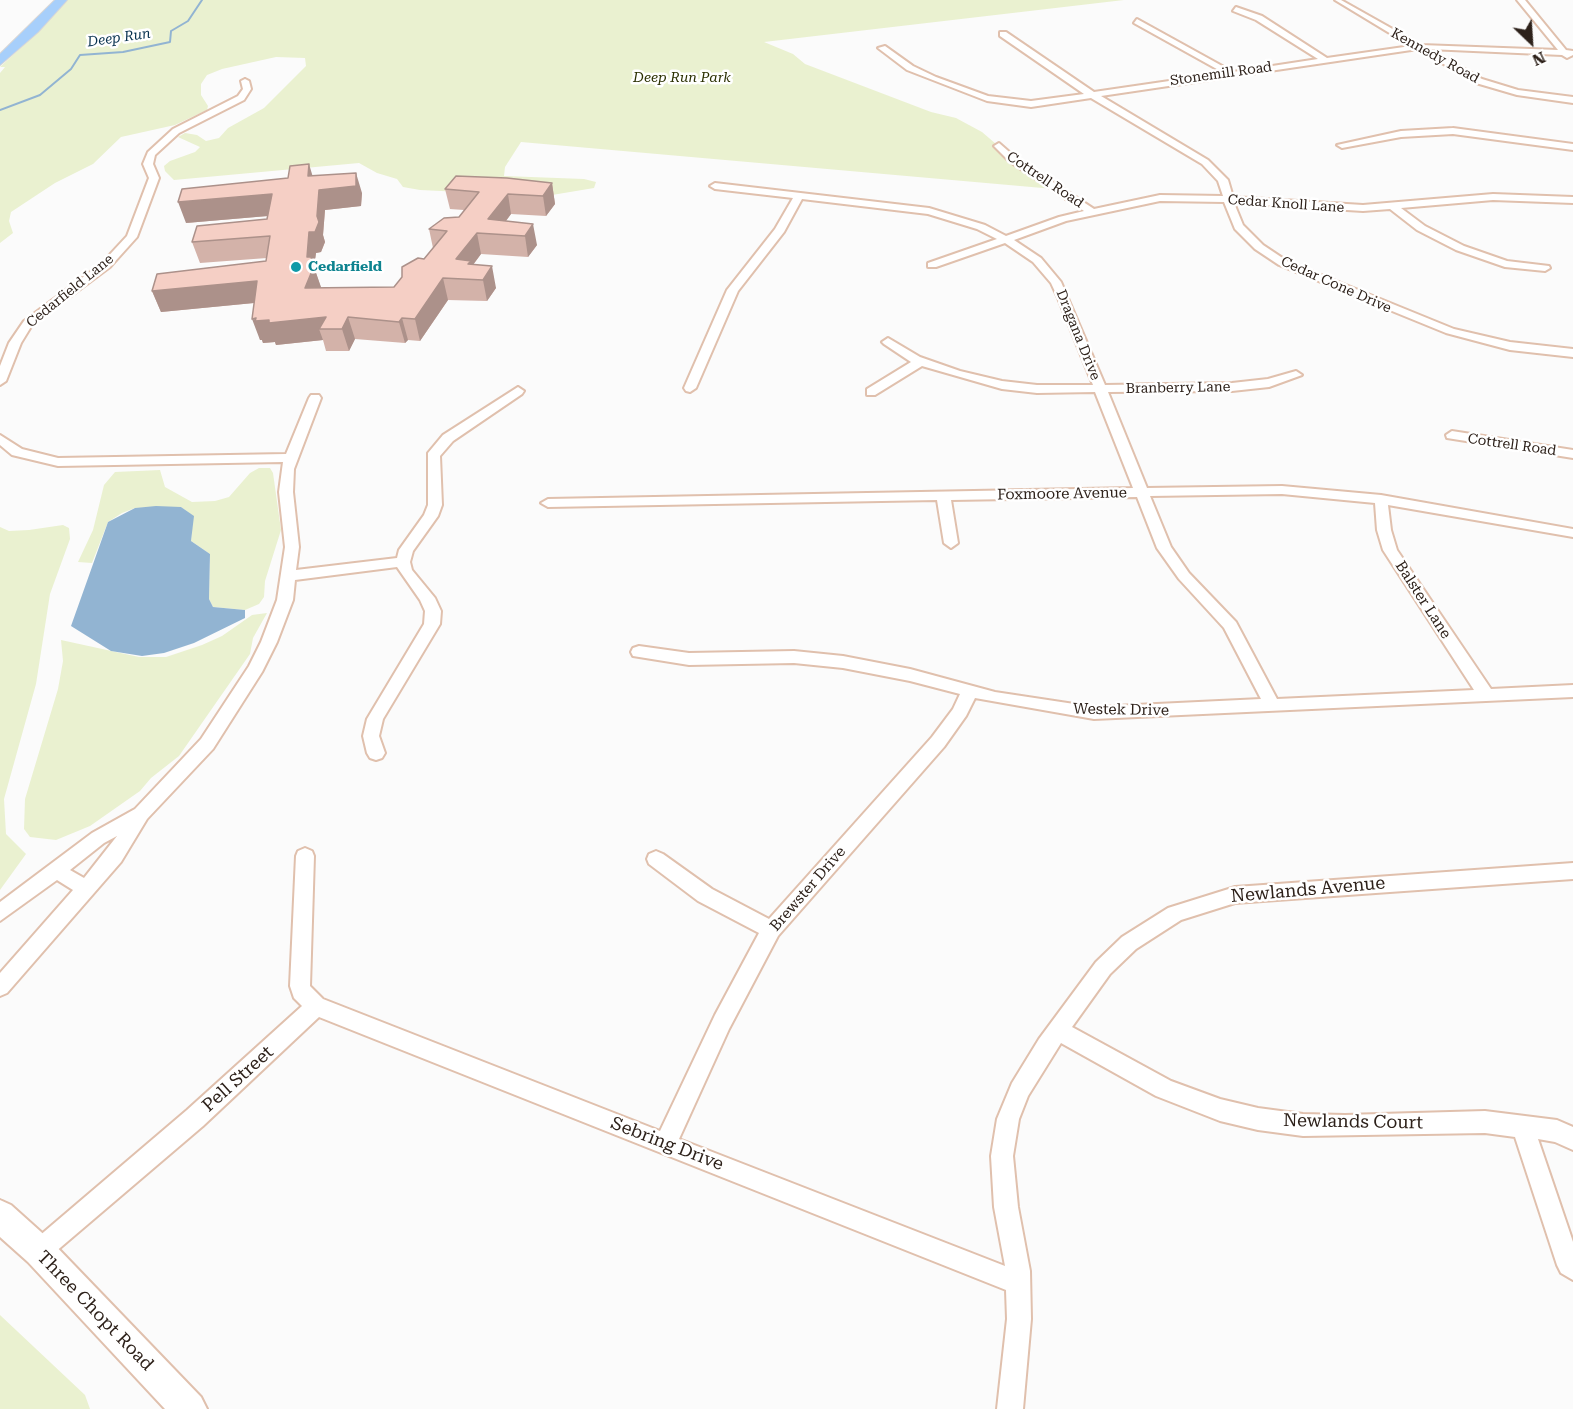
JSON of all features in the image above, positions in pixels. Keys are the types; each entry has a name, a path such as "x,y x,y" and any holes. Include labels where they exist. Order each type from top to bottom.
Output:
{"main road":[{"path":"0,48 47,0"},
{"path":"0,61 34,30 61,0"},
{"name":"Three Chopt Road","path":"0,1216 39,1251 189,1409"}],"street":[{"path":"1521,0 1573,64"},
{"name":"Kennedy Road","path":"1338,1 1470,77 1493,86 1573,100"},
{"path":"1236,9 1259,18 1324,60"},
{"path":"1137,21 1230,73"},
{"name":"Cedar Cone Drive","path":"1003,34 1092,95 1205,162 1223,180 1233,216 1251,240 1270,255 1304,273 1418,320 1467,336 1510,346 1573,353"},
{"name":"Stonemill Road","path":"882,48 919,73 987,98 1031,104 1418,47 1573,53"},
{"name":"Cedarfield Lane","path":"0,381 15,343 28,323 106,265 132,237 154,178 148,163 151,154 176,131 241,98 247,89 245,81"},
{"path":"1342,145 1401,134 1453,131 1573,147"},
{"name":"Cottrell Road","path":"999,146 1012,159 1092,212"},
{"name":"Dragana Drive","path":"715,186 928,211 965,221 1005,238 1036,260 1056,282 1141,492 1172,562 1231,626 1272,705"},
{"path":"690,388 733,290 780,230 799,196"},
{"name":"Cedar Knoll Lane","path":"932,265 1005,238 1092,212 1160,198 1344,208 1394,207 1493,197 1573,200"},
{"path":"1394,207 1421,228 1460,248 1506,264 1545,268"},
{"name":"Branberry Lane","path":"888,342 920,362 1002,385 1048,390 1232,387 1269,383 1296,375"},
{"path":"871,393 920,362"},
{"path":"376,753 371,736 375,719 432,624 433,610 427,598 405,571 403,562 406,550 431,516 435,505 432,464 440,446 518,391"},
{"path":"0,913 98,838 141,813 195,758 220,727 269,642 285,600 292,548 286,492 290,458 315,398"},
{"name":"Cottrell Road","path":"1452,435 1573,454"},
{"path":"0,439 17,452 58,462 290,458"},
{"name":"Foxmoore Avenue","path":"548,503 1282,490 1381,499 1573,533"},
{"path":"943,496 951,543"},
{"name":"Balster Lane","path":"1381,499 1384,530 1390,550 1485,693"},
{"path":"289,576 403,562"},
{"name":"Westek Drive","path":"639,652 689,659 745,656 822,660 875,668 1024,704 1094,713 1485,693 1573,691"},
{"name":"Brewster Drive","path":"666,1143 722,1022 771,930 938,742 960,712 970,691"},
{"path":"0,987 124,844 141,813"},
{"path":"305,856 300,986 301,992 316,1006"},
{"path":"656,859 705,895 771,930"},
{"path":"55,870 86,888"},
{"name":"Newlands Avenue","path":"1010,1409 1019,1319 1018,1283 1006,1207 1002,1156 1008,1119 1020,1090 1058,1030 1103,968 1129,943 1175,914 1211,900 1257,891 1573,871"},
{"name":"Sebring Drive","path":"316,1006 1018,1283"},
{"name":"Pell Street","path":"39,1251 195,1118 316,1006"},
{"name":"Newlands Court","path":"1058,1030 1164,1089 1220,1110 1258,1119 1303,1125 1485,1122 1557,1131 1573,1139"},
{"path":"1523,1127 1569,1265 1573,1268"}],"green space":[{"name":"Deep Run Park","path":"67,0 1124,0 764,42 793,54 805,64 931,112 956,118 982,132 1031,174 1054,189 521,142 505,167 504,176 584,179 596,182 594,188 546,196 420,190 403,187 397,179 377,173 359,163 174,180 165,171 164,166 170,161 195,152 200,147 178,137 185,133 197,135 206,141 219,138 228,128 264,108 306,66 305,58 276,57 222,69 207,75 201,84 201,95 208,106 207,110 175,125 121,137 93,164 55,183 11,212 9,221 13,233 0,243 0,73 5,67 0,67 40,30"},
{"path":"259,468 270,468 273,473 281,530 265,581 264,597 259,604 245,610 213,607 209,599 210,554 191,541 193,516 181,507 135,508 122,513 108,522 92,563 78,562 93,530 104,485 115,472 160,470 165,487 192,502 215,501 229,497 250,473"},
{"path":"63,525 69,528 70,539 50,594 36,684 4,799 6,834 26,854 0,890 0,527 9,531"},
{"path":"267,613 253,638 250,654 179,756 151,778 140,791 90,826 56,840 30,837 24,829 25,799 58,689 63,661 61,640 139,657 166,657 222,636 252,615"},
{"path":"0,1315 85,1395 90,1409 0,1409"}],"water":[{"path":"181,507 194,516 191,541 210,554 209,599 213,607 245,610 245,618 194,643 164,653 142,656 111,651 71,626 108,522 135,508"}],"building":[{"path":"309,164 308,176 356,173 356,186 319,190 317,216 319,222 315,232 309,232 307,257 311,257 314,266 305,288 394,287 402,277 402,267 418,258 424,259 447,231 429,229 444,218 459,217 479,192 445,189 456,176 552,183 543,196 508,194 488,219 533,224 525,236 477,233 456,259 471,261 468,264 492,266 483,280 443,278 415,319 402,318 399,322 348,317 342,329 319,329 326,317 269,323 269,320 255,321 256,318 252,319 257,281 152,291 157,274 266,261 270,236 192,242 197,226 267,219 272,194 178,202 182,189 288,178 290,166"}],"waterway":[{"name":"Deep Run","path":"0,110 40,95 71,69 80,55 123,52 170,42 171,31 188,21 202,0"}],"place":[{"name":"Cedarfield","path":"296,267"}]}
